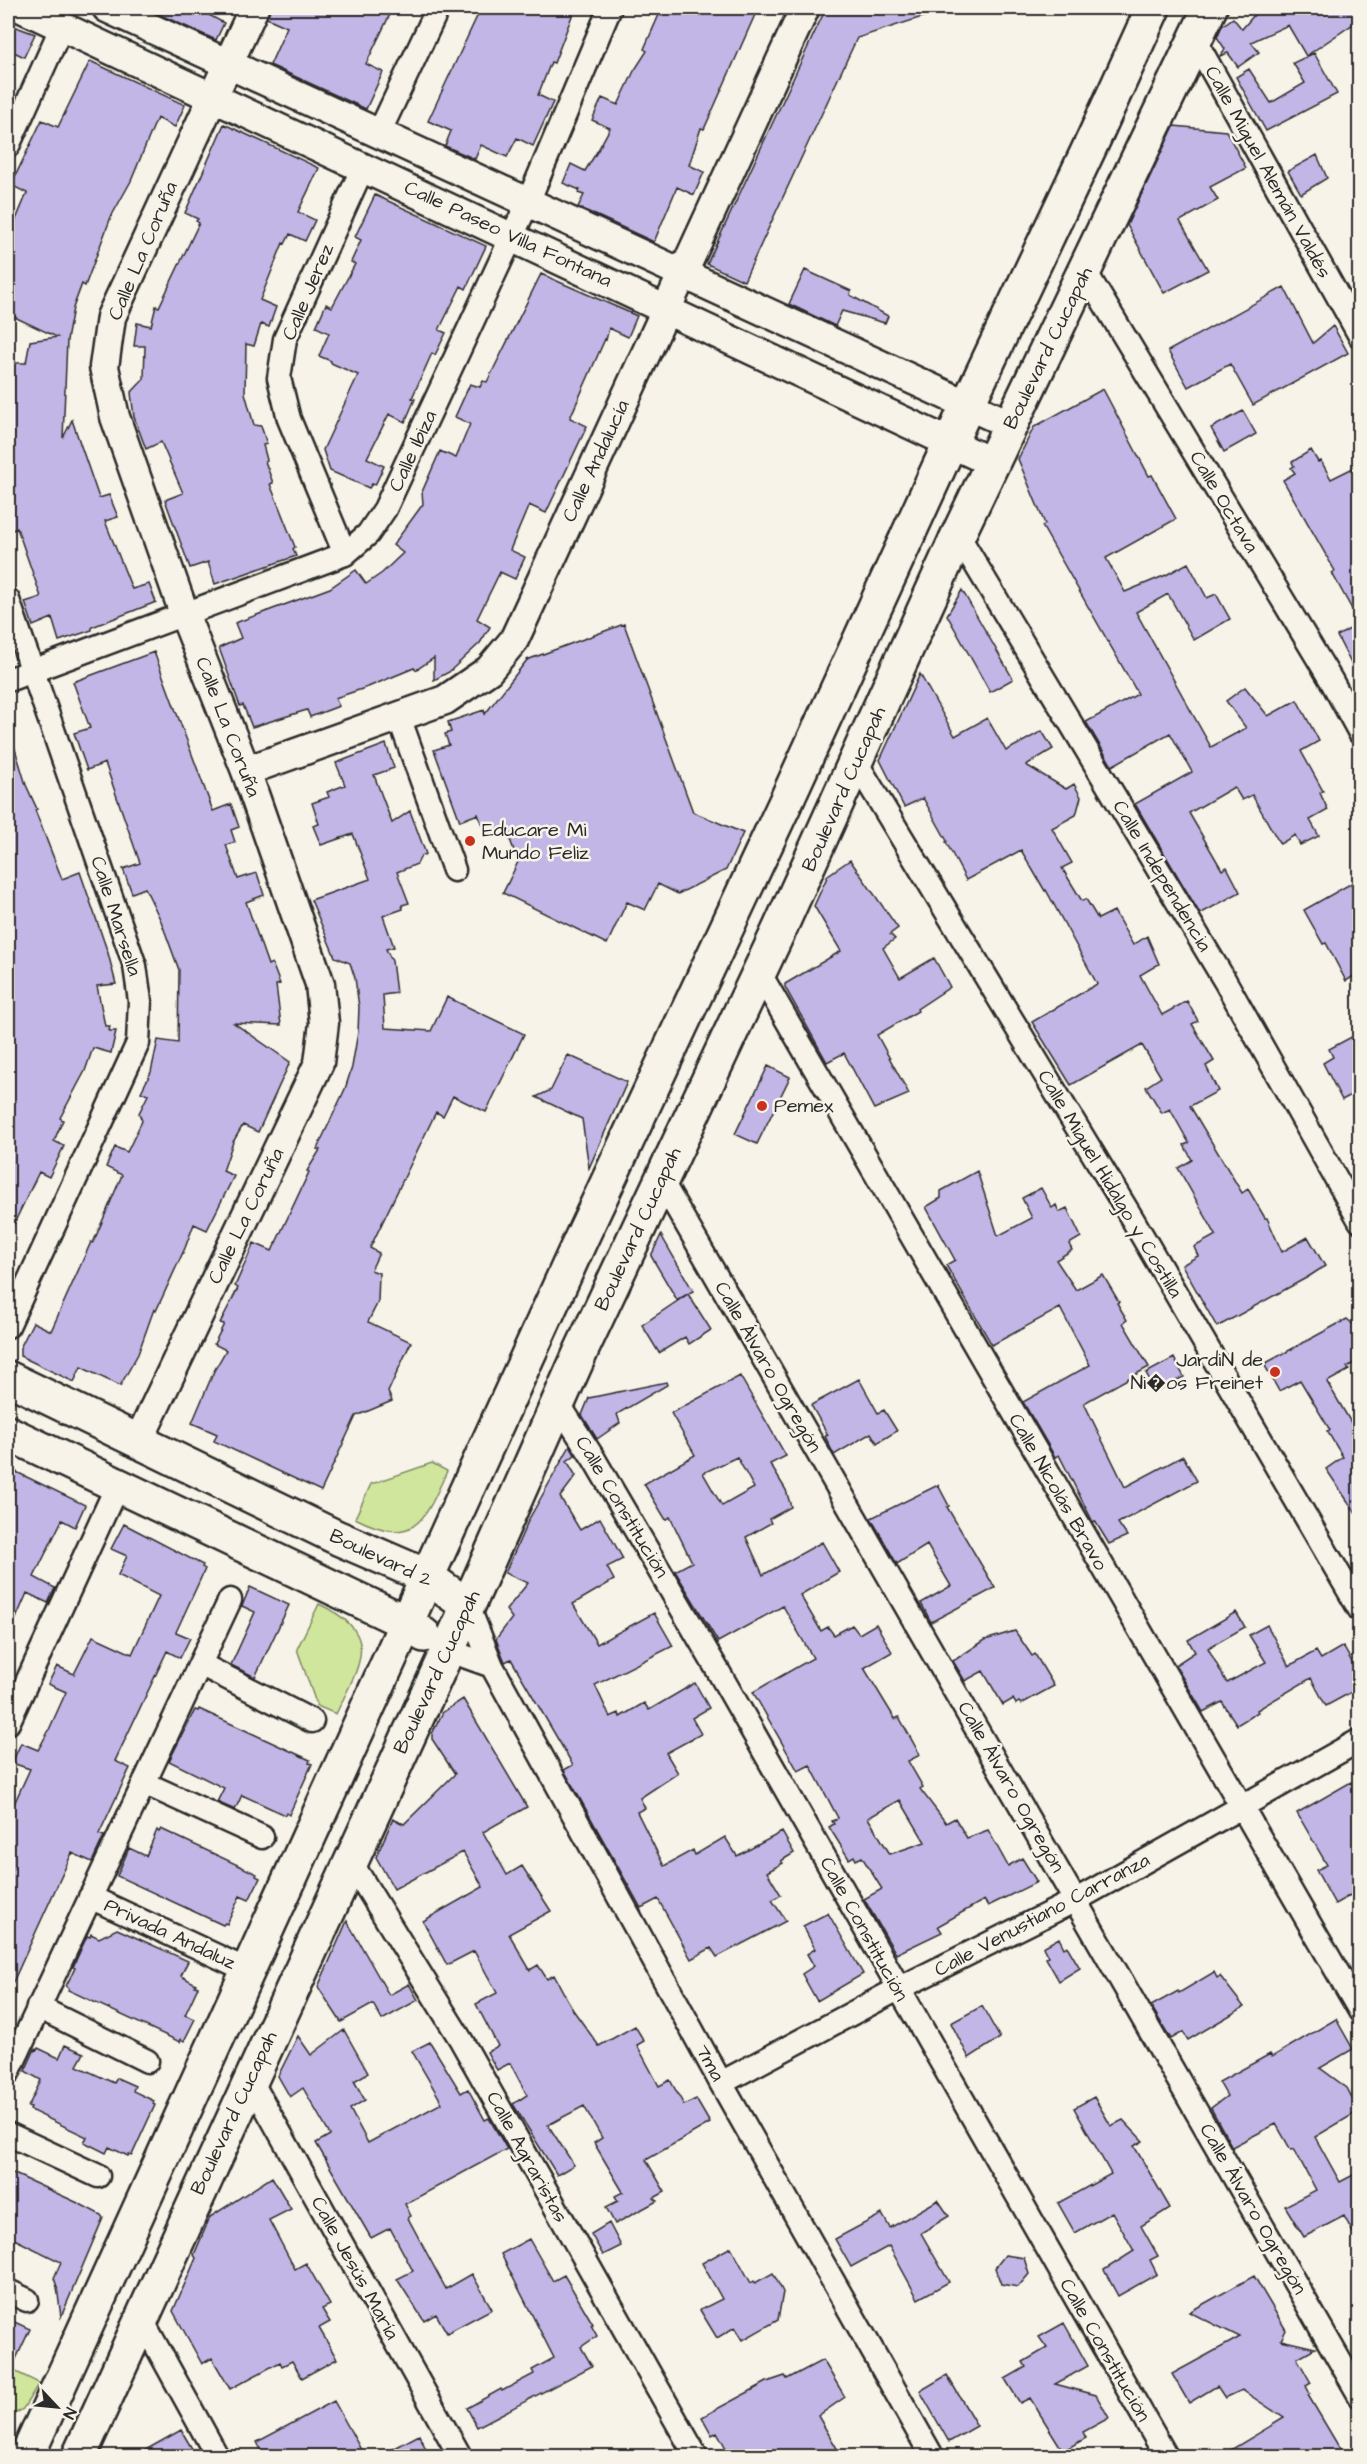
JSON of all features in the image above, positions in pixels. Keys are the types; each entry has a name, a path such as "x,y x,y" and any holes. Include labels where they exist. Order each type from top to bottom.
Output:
{"main road":[{"path":"27,2457 407,1623 426,1576 1153,8"},
{"name":"Boulevard Cucapah","path":"79,2457 468,1606 582,1349 780,928 958,535 1210,8"},
{"path":"780,928 800,845 798,819 788,797"},
{"path":"582,1349 604,1255 609,1214 605,1189"},
{"name":"Boulevard 2","path":"8,1378 338,1538 426,1576 468,1606"},
{"path":"8,1433 407,1623 447,1650"}],"street":[{"name":"Calle Paseo Villa Fontana","path":"22,8 993,463"},
{"name":"Calle Paseo Villa Fontana","path":"107,8 1011,425"},
{"name":"Calle La Coruña","path":"138,1442 319,1064 324,1023 320,984 246,771 185,616 115,417 104,366 111,317 211,96 254,8"},
{"path":"379,133 438,8"},
{"name":"Calle Ibiza","path":"8,680 185,616 345,554 368,534 385,509 528,202 610,8"},
{"name":"Calle Andalucía","path":"246,771 445,700 489,670 514,640 805,8"},
{"path":"8,146 63,27"},
{"name":"Calle Miguel Alemán Valdés","path":"1195,40 1359,336"},
{"name":"Calle Jerez","path":"345,554 290,419 279,378 285,339 363,167"},
{"name":"Calle Octava","path":"1085,272 1331,680 1359,733"},
{"name":"Calle Independencia","path":"958,535 1226,981 1359,1221"},
{"name":"Calle Marsella","path":"8,600 135,966 140,1001 138,1043 8,1326"},
{"path":"399,717 454,870"},
{"name":"Calle Miguel Hidalgo y Costilla","path":"856,762 1127,1210 1359,1610"},
{"name":"Calle Nicolás Bravo","path":"759,972 1359,2011"},
{"name":"Calle Álvaro Ogregón","path":"661,1180 1359,2396"},
{"name":"Calle Constitución","path":"558,1403 594,1459 717,1669 1166,2457"},
{"path":"8,1724 117,1486"},
{"name":"Privada Andaluz","path":"8,2073 230,1600"},
{"path":"468,1606 492,1666"},
{"path":"447,1650 492,1666"},
{"path":"200,1664 312,1721"},
{"name":"7ma","path":"492,1666 721,2083 932,2457"},
{"name":"Calle Venustiano Carranza","path":"721,2083 898,1989 1076,1900 1359,1740"},
{"path":"144,1783 261,1837"},
{"name":"Calle Agraristas","path":"351,1862 461,2040 696,2457"},
{"name":"Privada Andaluz","path":"90,1897 249,1971"},
{"path":"38,2007 147,2061"},
{"name":"Calle Jesús María","path":"250,2079 460,2457"},
{"path":"8,2134 98,2176"},
{"path":"141,2318 217,2457"}],"green space":[{"path":"432,1463 447,1471 424,1516 415,1525 404,1530 391,1530 375,1527 355,1518 371,1484"},
{"path":"319,1604 339,1615 352,1627 359,1639 358,1665 336,1714 317,1706 297,1649"},
{"path":"8,2368 39,2383 23,2409 8,2418"}],"building":[{"path":"145,8 210,8 207,14 224,23 216,40"},
{"path":"270,8 393,8 366,64 383,72 366,109 270,65 287,27 267,18"},
{"path":"481,8 575,8 554,63 551,62 538,95 553,102 533,146 517,138 507,157 481,145 475,159 445,146 451,131 428,121"},
{"path":"662,8 758,8 704,129 701,128 689,165 704,172 694,195 677,187 654,242 578,207 584,195 578,193 580,190 563,183 571,164 585,171 598,150 610,128 592,120 602,98 618,105 634,71 647,51 644,49"},
{"path":"826,8 938,8 938,12 857,38 744,281 707,264"},
{"path":"1260,8 1359,8 1359,20 1306,56 1288,25 1251,42 1259,52 1238,67 1228,53 1220,56 1225,49 1217,37 1222,26 1233,18 1242,29"},
{"path":"8,24 35,34 24,57 8,49"},
{"path":"1314,53 1337,94 1266,131 1236,77 1249,69 1271,103 1305,83 1293,63"},
{"path":"90,61 185,105 175,127 157,118 131,181 111,217 85,286 82,284 73,308 67,340 63,438 72,420 99,498 109,495 118,517 105,521 132,589 149,584 156,602 92,627 92,630 59,641 52,618 33,626 25,602 41,597 17,528 8,532 8,363 26,363 30,341 57,337 8,314 8,239 27,193 11,185 42,120 58,127"},
{"path":"224,124 319,168 298,212 315,220 305,241 290,234 285,244 283,243 260,300 276,307 269,327 261,324 254,346 246,344 245,393 254,425 261,426 267,444 263,445 267,460 265,461 273,483 270,484 295,547 293,549 296,556 215,584 208,562 190,568 165,500 183,493 161,442 146,449 134,417 131,393 144,379 145,346 134,346 137,323 151,326 156,306 159,307 199,223 196,221 198,219 185,213"},
{"path":"1174,126 1226,131 1246,168 1210,187 1218,200 1180,221 1208,270 1164,293 1127,225"},
{"path":"1317,155 1327,178 1301,194 1288,171"},
{"path":"375,195 486,246 466,289 461,286 439,330 446,333 435,355 432,353 412,398 415,399 405,422 389,414 367,458 384,466 375,485 372,484 369,488 330,471 323,450 358,375 319,356 329,333 316,327 326,304 332,307 355,264 351,262 361,240 355,237"},
{"path":"805,270 851,291 850,295 888,316 885,323 842,311 835,326 789,304"},
{"path":"541,274 637,316 628,337 609,328 606,340 570,418 587,426 546,513 529,505 510,550 525,557 515,579 500,572 477,619 490,627 480,643 449,672 434,680 434,658 416,670 414,668 335,698 339,706 310,717 307,710 252,727 243,705 240,706 219,648 241,638 235,623 330,588 356,570 366,584 382,573 403,553 393,545 423,504 422,492 440,451 456,458 470,424 455,417 470,384 480,387 483,381 487,382"},
{"path":"1284,287 1313,343 1333,326 1348,353 1253,405 1230,364 1188,387 1168,351"},
{"path":"1103,389 1149,476 1152,475 1176,519 1106,558 1125,592 1188,563 1207,598 1216,594 1230,619 1194,640 1168,594 1136,612 1211,747 1246,728 1226,701 1245,687 1268,716 1297,700 1319,741 1301,751 1323,791 1320,793 1328,810 1310,820 1319,836 1300,845 1295,835 1280,844 1252,795 1242,800 1234,787 1189,813 1222,870 1227,867 1240,892 1200,914 1135,804 1192,772 1170,733 1112,766 1086,722 1138,694 1042,526 1045,524 1018,459 1034,427"},
{"path":"1243,411 1256,434 1224,452 1211,428"},
{"path":"1311,450 1318,462 1321,461 1331,479 1359,465 1359,622 1332,573 1335,571 1283,480 1295,473 1291,468 1294,466 1292,462"},
{"path":"962,590 1013,679 990,692 947,615"},
{"path":"624,624 693,812 743,833 726,870 678,894 658,884 645,910 627,902 607,944 503,893 518,862 506,828 486,836 478,814 460,821 434,750 449,745 445,734 451,732 448,722 484,710 485,714 527,660"},
{"path":"1359,624 1359,679 1337,636"},
{"path":"154,652 213,811 231,804 239,827 231,830 235,842 226,845 238,879 257,873 264,895 246,902 268,965 272,963 280,984 276,985 281,1025 234,1023 290,1062 258,1132 243,1125 233,1142 223,1171 234,1176 207,1230 194,1224 156,1311 154,1309 138,1354 120,1386 81,1367 74,1382 20,1356 20,1348 33,1322 51,1331 122,1175 106,1167 115,1147 127,1152 142,1121 139,1113 148,1095 141,1092 151,1072 158,1040 178,1043 179,970 161,921 145,888 132,893 123,869 140,863 105,763 87,770 74,733 90,728 73,682"},
{"path":"920,674 955,736 987,718 1006,751 1042,731 1053,749 1026,765 1066,789 1074,784 1081,797 1076,815 1052,828 1072,863 1062,868 1082,901 1086,899 1098,919 1114,911 1133,945 1147,936 1159,964 1140,975 1162,1015 1187,1001 1198,1021 1192,1024 1214,1061 1206,1066 1218,1091 1190,1106 1242,1193 1248,1189 1267,1218 1282,1252 1308,1237 1325,1266 1217,1327 1182,1265 1198,1256 1194,1247 1216,1235 1178,1168 1192,1160 1184,1145 1189,1143 1170,1109 1162,1113 1146,1087 1161,1077 1142,1045 1071,1085 1032,1022 1097,984 1046,890 1021,850 966,880 923,798 904,807 880,760"},
{"path":"8,739 12,739 26,785 62,879 80,872 108,953 116,984 97,986 105,1026 110,1026 109,1031 116,1031 111,1053 93,1048 85,1071 60,1118 63,1120 54,1141 64,1146 49,1177 39,1172 8,1236"},
{"path":"386,744 394,768 374,775 392,823 410,811 426,854 421,856 417,864 397,872 409,903 402,905 403,909 383,916 394,947 386,949 392,961 396,993 383,995 385,1028 431,1031 447,997 524,1034 486,1112 453,1096 443,1116 436,1112 370,1248 379,1253 371,1270 379,1273 378,1302 368,1322 411,1342 388,1392 392,1401 356,1416 321,1491 214,1441 217,1434 192,1423 214,1371 226,1350 214,1344 224,1324 220,1323 238,1288 235,1286 254,1243 272,1251 309,1172 307,1171 320,1150 317,1149 345,1089 352,1067 358,1032 359,1007 355,978 350,963 335,957 311,900 370,879 353,834 321,845 313,826 319,824 312,803 329,797 327,792 345,785 336,763"},
{"path":"850,860 898,928 890,934 895,939 883,948 900,978 934,958 950,987 917,1009 918,1011 877,1035 909,1094 874,1109 844,1053 827,1062 785,987 785,984 841,951 814,906 828,875"},
{"path":"1359,879 1359,973 1346,981 1326,943 1323,944 1304,910"},
{"path":"1359,1033 1359,1091 1342,1100 1323,1063 1333,1057 1329,1049"},
{"path":"568,1055 627,1082 589,1168 582,1119 536,1097 551,1090"},
{"name":"Pemex","path":"768,1066 790,1077 757,1144 735,1134"},
{"path":"977,1171 998,1236 1032,1218 1022,1198 1041,1188 1052,1208 1056,1205 1059,1212 1067,1208 1081,1237 1069,1244 1072,1250 1056,1260 1076,1290 1103,1275 1119,1302 1117,1303 1127,1320 1123,1323 1149,1367 1084,1403 1125,1487 1183,1456 1197,1481 1118,1523 1127,1536 1109,1544 1095,1521 1093,1522 1059,1455 1055,1457 1023,1402 1090,1365 1060,1308 992,1345 946,1265 955,1260 926,1207 941,1198 941,1191"},
{"path":"661,1235 693,1291 677,1300 651,1256"},
{"path":"688,1294 711,1330 689,1344 685,1337 659,1353 642,1325"},
{"path":"1347,1319 1354,1325 1359,1323 1359,1360 1347,1367 1349,1370 1327,1382 1359,1436 1359,1518 1326,1469 1343,1457 1327,1431 1330,1430 1300,1380 1279,1391 1264,1364"},
{"path":"1174,1358 1184,1377 1156,1391 1146,1373"},
{"path":"740,1376 786,1456 770,1464 786,1490 791,1507 769,1519 771,1523 746,1537 763,1575 822,1542 839,1572 800,1595 821,1631 828,1627 834,1635 852,1625 859,1634 876,1624 892,1652 864,1668 895,1719 899,1717 920,1755 908,1761 923,1787 920,1789 946,1823 955,1818 967,1838 988,1830 1008,1866 1022,1858 1037,1882 988,1906 984,1900 938,1926 942,1932 896,1954 864,1899 882,1889 862,1857 856,1860 854,1856 849,1859 829,1827 834,1824 832,1821 838,1818 810,1765 798,1771 753,1692 813,1658 783,1606 718,1642 675,1571 692,1562 670,1517 666,1520 644,1484 695,1455 671,1413","holes":["737,1457 754,1488 722,1506 703,1473","900,1800 925,1842 890,1854 868,1818"]},
{"path":"859,1379 878,1413 884,1410 897,1431 877,1443 871,1433 834,1455 825,1436 828,1435 811,1405"},
{"path":"666,1382 667,1385 617,1414 620,1423 597,1439 582,1415 589,1398"},
{"path":"570,1446 575,1455 567,1461 576,1476 560,1497 580,1530 600,1518 623,1559 607,1567 614,1580 573,1604 597,1644 654,1613 673,1646 595,1685 610,1717 619,1713 620,1717 644,1703 649,1710 695,1683 709,1708 692,1718 701,1734 666,1753 678,1773 640,1798 645,1808 637,1812 664,1866 693,1850 695,1855 725,1837 737,1856 782,1832 794,1853 781,1861 783,1863 767,1872 781,1895 772,1900 786,1921 717,1957 711,1948 691,1959 658,1899 641,1908 564,1770 573,1765 511,1659 505,1662 496,1639 512,1618 506,1610 528,1583 505,1573 529,1519"},
{"path":"8,1468 85,1505 75,1527 62,1520 34,1577 55,1588 48,1603 27,1593 8,1637"},
{"path":"938,1485 949,1506 947,1507 995,1588 931,1622 921,1603 951,1586 927,1545 897,1564 871,1518"},
{"path":"124,1524 203,1565 205,1569 176,1632 190,1638 180,1658 167,1651 115,1761 130,1768 99,1834 104,1836 92,1862 72,1853 8,1993 8,1817 30,1769 12,1763 21,1743 38,1750 48,1732 66,1692 48,1684 57,1666 74,1674 93,1636 132,1654 159,1596 118,1575 127,1556 111,1549"},
{"path":"250,1587 289,1605 255,1677 231,1665 255,1612 242,1606"},
{"path":"1236,1612 1245,1627 1208,1648 1227,1683 1266,1662 1249,1635 1267,1625 1289,1666 1316,1651 1321,1659 1343,1646 1359,1675 1359,1688 1326,1706 1311,1678 1257,1710 1258,1712 1237,1725 1222,1702 1203,1712 1175,1665 1195,1652 1188,1640"},
{"path":"1015,1631 1032,1656 1035,1654 1054,1686 1021,1704 1019,1702 1016,1704 1013,1699 1003,1705 983,1671 965,1681 953,1661 985,1640"},
{"path":"463,1699 527,1807 483,1832 507,1875 522,1866 551,1911 509,1934 530,1970 538,1965 547,1979 554,1975 573,2010 599,2046 635,2026 644,2041 637,2045 659,2086 670,2080 684,2105 696,2099 710,2123 646,2160 665,2192 654,2198 657,2201 615,2224 606,2207 618,2201 615,2196 623,2192 594,2143 602,2138 584,2106 548,2125 574,2165 557,2175 513,2104 527,2095 510,2063 497,2070 487,2052 498,2046 476,2004 497,1993 474,1951 447,1965 423,1921 483,1887 463,1852 394,1889 376,1857 393,1819 404,1824 455,1774 432,1739 432,1734 443,1712"},
{"path":"199,1709 310,1760 309,1763 312,1764 289,1815 242,1795 235,1810 217,1802 224,1788 169,1761 195,1710"},
{"path":"1351,1782 1359,1797 1359,1890 1335,1904 1316,1870 1327,1865 1297,1813"},
{"path":"161,1829 257,1874 256,1876 260,1878 249,1900 240,1896 227,1924 223,1925 117,1876 129,1848 146,1856 157,1830 159,1832"},
{"path":"828,1913 863,1974 817,2001 802,1974 814,1966 807,1954 815,1949 803,1926"},
{"path":"347,1921 389,1995 409,1984 418,2000 382,2020 373,2004 341,2022 318,1987"},
{"path":"117,1929 188,1961 181,1976 198,1987 185,2015 195,2019 184,2041 181,2039 180,2042 68,1990 66,1986 87,1936 90,1937 91,1934 99,1938"},
{"path":"1059,1938 1064,1948 1067,1946 1080,1968 1059,1981 1046,1958 1048,1957 1043,1947"},
{"path":"1214,1972 1217,1978 1220,1976 1244,2007 1188,2040 1183,2032 1171,2039 1151,2006 1178,1991 1179,1993"},
{"path":"982,2006 1000,2038 969,2058 951,2023"},
{"path":"1336,2019 1353,2049 1320,2068 1347,2088 1359,2111 1315,2137 1340,2182 1359,2172 1359,2244 1344,2216 1304,2237 1285,2206 1316,2190 1294,2149 1291,2150 1276,2124 1232,2147 1211,2108 1227,2096 1219,2082 1270,2054 1272,2057"},
{"path":"344,2030 368,2073 354,2081 365,2100 350,2109 368,2143 442,2103 412,2051 430,2042 461,2093 468,2089 485,2120 489,2118 507,2149 405,2204 411,2216 408,2218 446,2289 472,2274 492,2309 447,2333 436,2314 424,2321 397,2279 413,2271 390,2228 371,2238 316,2143 330,2135 303,2088 290,2097 278,2076 298,2036 311,2055"},
{"path":"65,2045 84,2053 77,2066 114,2083 117,2078 135,2086 133,2091 154,2101 155,2105 132,2155 128,2156 109,2147 106,2153 84,2142 87,2137 28,2107 41,2080 25,2071 35,2049 38,2048 59,2058"},
{"path":"1094,2097 1111,2126 1123,2120 1143,2141 1134,2146 1170,2208 1141,2226 1158,2256 1150,2260 1157,2274 1118,2296 1104,2270 1134,2251 1112,2212 1075,2233 1058,2203 1111,2174 1074,2108"},
{"path":"8,2171 78,2203 103,2218 61,2317 54,2278 61,2262 8,2236"},
{"path":"272,2177 291,2209 269,2220 295,2269 306,2263 330,2305 322,2309 330,2322 319,2328 337,2359 302,2378 292,2361 282,2366 280,2362 230,2389 212,2358 202,2364 173,2311 196,2258 194,2255 210,2217"},
{"path":"938,2200 949,2216 921,2233 949,2282 918,2299 889,2246 851,2267 835,2239 882,2214 890,2228"},
{"path":"609,2223 621,2246 603,2255 591,2234"},
{"path":"529,2239 553,2281 564,2275 593,2324 591,2325 597,2336 581,2347 592,2366 477,2427 467,2408 534,2374 532,2370 554,2358 501,2254"},
{"path":"731,2247 751,2283 773,2273 783,2292 778,2320 743,2340 735,2327 717,2338 700,2310 722,2299 702,2263"},
{"path":"1005,2255 1024,2258 1029,2274 1018,2287 1001,2284 995,2268"},
{"path":"1254,2276 1286,2330 1281,2340 1315,2348 1297,2358 1311,2383 1306,2386 1310,2394 1308,2395 1345,2457 1219,2457 1284,2418 1242,2390 1225,2398 1217,2386 1189,2403 1172,2374 1240,2337 1189,2312"},
{"path":"8,2319 30,2329 8,2376"},
{"path":"1064,2323 1088,2366 1055,2384 1096,2395 1109,2418 1083,2432 1086,2438 1063,2451 1030,2398 1020,2403 1005,2379 1026,2367 1023,2362 1047,2348 1039,2337"},
{"path":"823,2360 845,2397 818,2416 842,2457 731,2457 717,2432 712,2435 702,2417 767,2382 785,2376 787,2379"},
{"path":"947,2375 977,2426 949,2442 920,2391"},
{"path":"334,2401 365,2457 265,2457 257,2442"},
{"path":"181,2430 197,2457 133,2457"},
{"path":"419,2435 430,2457 378,2457"}],"place":[{"name":"Educare Mi Mundo Feliz","path":"470,841"},
{"name":"Pemex","path":"762,1106"},
{"name":"JardiN de Ni�os Freinet","path":"1275,1372"}]}
